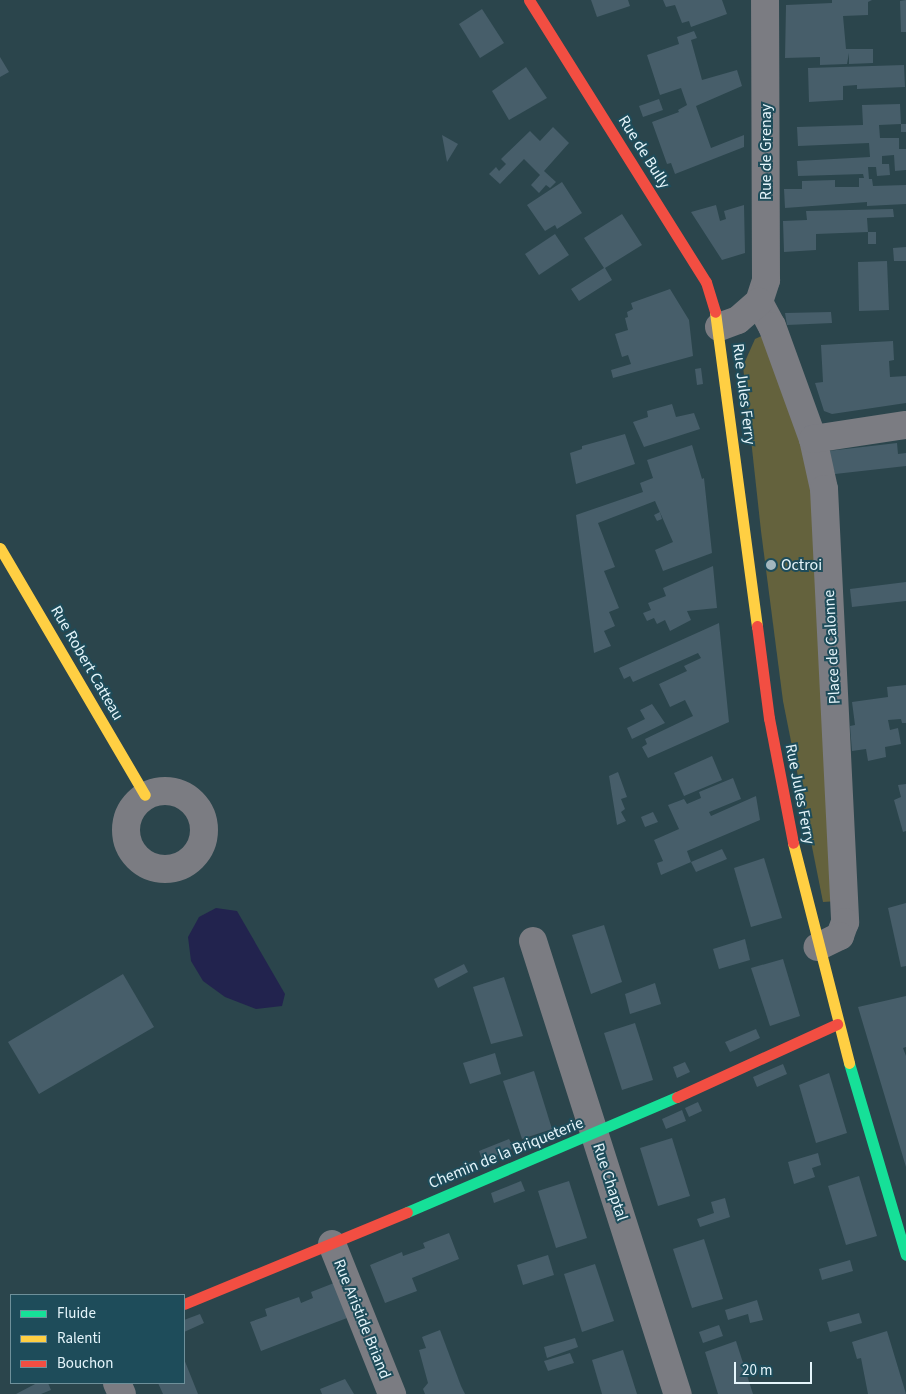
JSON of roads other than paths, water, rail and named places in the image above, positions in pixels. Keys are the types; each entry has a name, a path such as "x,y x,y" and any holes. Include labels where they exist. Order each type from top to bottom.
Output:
{"street":[{"name":"Rue de Bully","path":"528,0 706,282 719,327"},
{"name":"Rue de Grenay","path":"759,302 766,280 766,0"},
{"path":"719,327 738,320 759,302"},
{"name":"Place de Calonne","path":"759,302 772,326 812,439 824,489 844,922 840,936 817,947"},
{"name":"Rue Jules Ferry","path":"719,327 769,718 817,947 837,1024 906,1255"},
{"path":"812,439 906,425"},
{"name":"Rue Robert Catteau","path":"0,548 145,795"},
{"name":"Rue Chaptal","path":"533,941 678,1394"},
{"name":"Chemin de la Briqueterie","path":"185,1304 595,1134 837,1024"},
{"name":"Rue Aristide Briand","path":"332,1244 392,1394"}],"place":[{"name":"Octroi","path":"771,565"}]}
